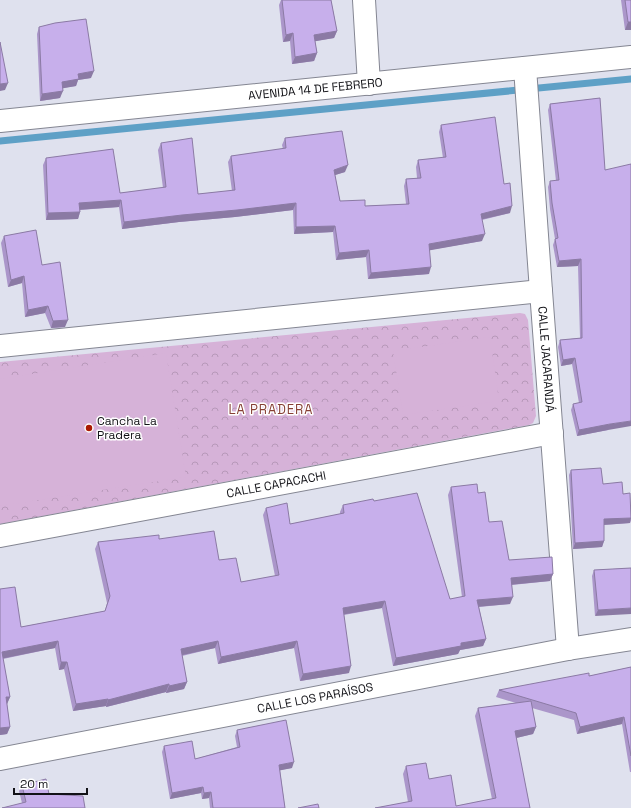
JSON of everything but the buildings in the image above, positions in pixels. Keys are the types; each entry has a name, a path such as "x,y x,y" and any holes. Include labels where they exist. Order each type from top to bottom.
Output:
{"street":[{"path":"364,0 369,84"},
{"name":"AVENIDA 14 DE FEBRERO","path":"0,121 631,57"},
{"name":"CALLE JACARANDÁ","path":"525,68 568,649"},
{"path":"0,346 541,291"},
{"name":"CALLE CAPACACHI","path":"0,536 552,433"},
{"name":"CALLE LOS PARAÍSOS","path":"0,759 568,649 631,639"}],"green space":[{"path":"520,313 525,314 528,320 536,416 533,423 529,425 0,524 0,362"},
{"path":"490,337 499,401 403,415 393,351"},
{"name":"Cancha La Pradera","path":"166,353 186,477 0,506 0,379"}],"waterway":[{"path":"0,141 631,79"}],"place":[{"name":"Cancha La Pradera","path":"89,428"}],"district":[{"name":"LA PRADERA","path":"271,409"}]}
